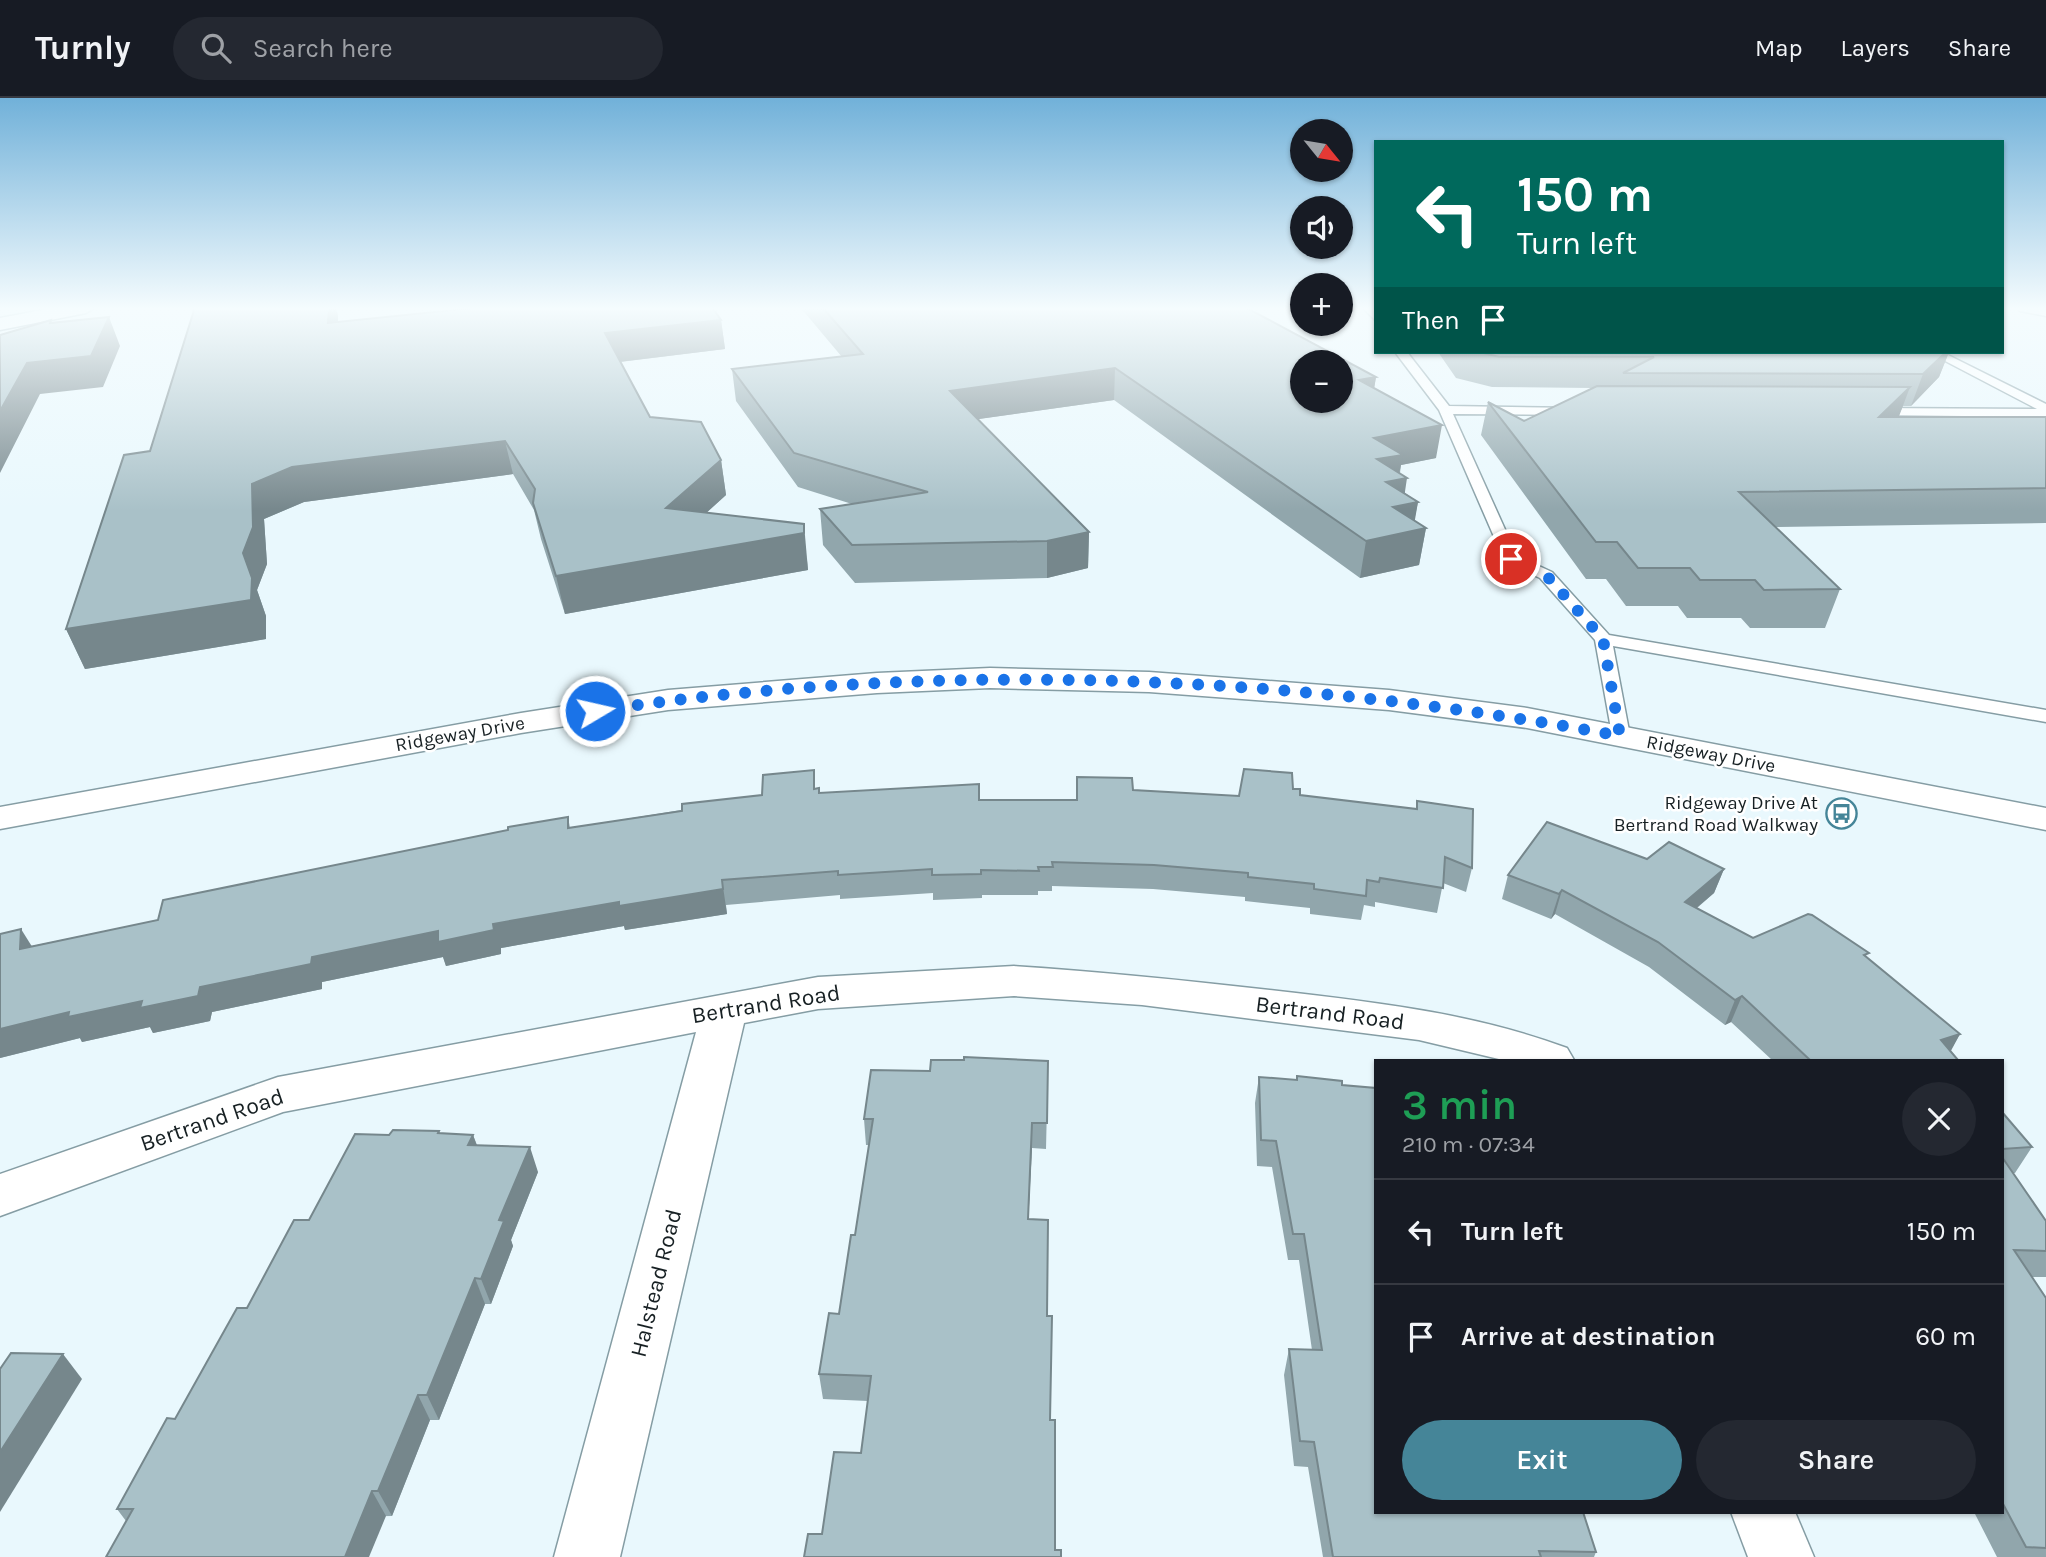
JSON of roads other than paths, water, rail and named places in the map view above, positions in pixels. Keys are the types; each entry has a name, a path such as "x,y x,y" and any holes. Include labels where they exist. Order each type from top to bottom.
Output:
{"street":[{"name":"Ridgeway Drive","path":"0,818 535,720 668,700 877,683 990,678 1287,690 1528,718 2046,818"},
{"name":"Bertrand Road","path":"0,1195 278,1095 818,993 1014,981 1142,990 1419,1024 1504,1043 1547,1059"},
{"name":"Halstead Road","path":"587,1557 725,1009"},
{"path":"1764,1514 1781,1557"}],"lane":[{"path":"1419,375 1445,410 1511,559 1546,575 1603,639 1620,736"},
{"path":"1978,375 2046,411"},
{"path":"1445,410 1585,411"},
{"path":"1864,412 2046,411"},
{"path":"1603,639 2046,716"}],"place":[{"name":"Ridgeway Drive At Bertrand Road Walkway","path":"1841,814"}]}
